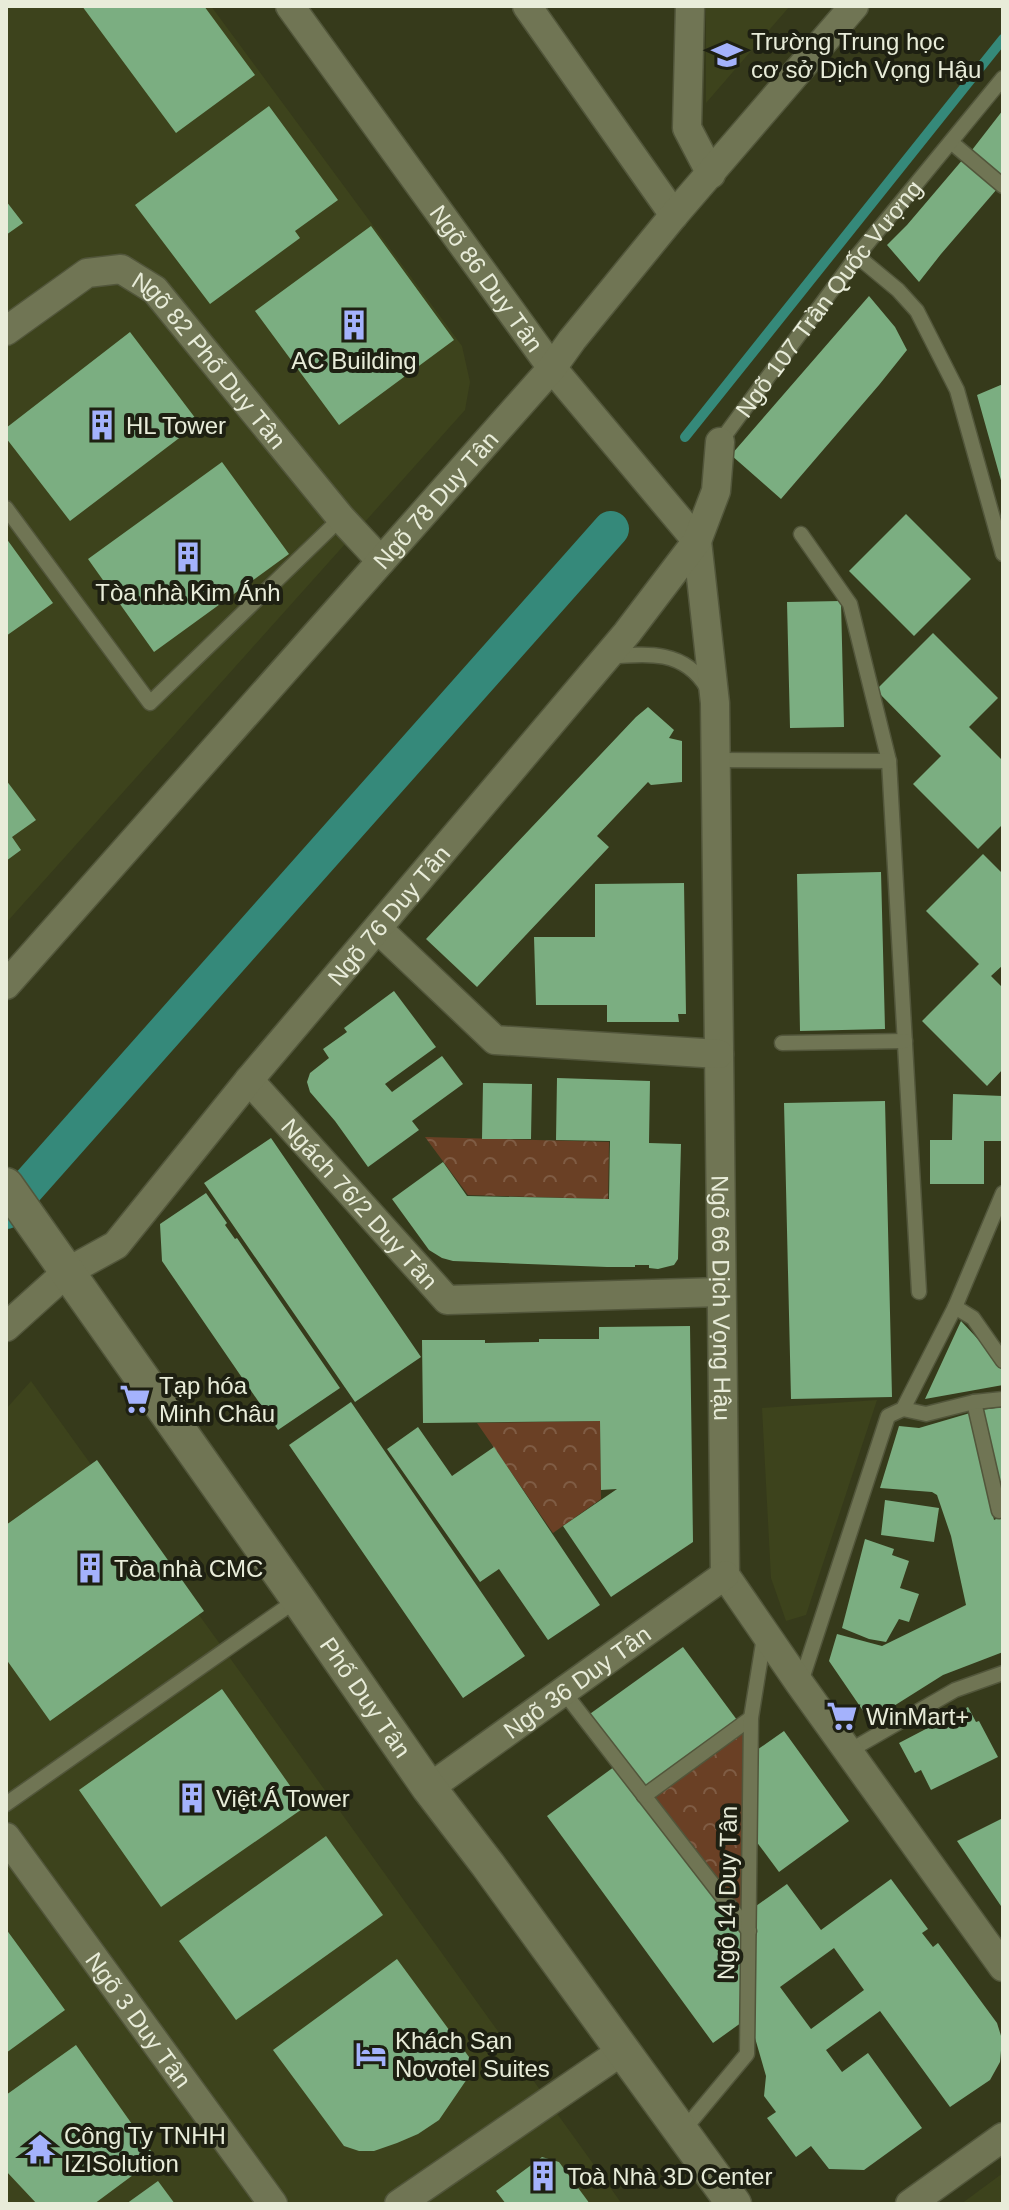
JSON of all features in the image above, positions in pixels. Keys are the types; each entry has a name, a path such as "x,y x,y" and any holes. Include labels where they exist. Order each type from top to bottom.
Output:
{"street":[{"name":"Ngõ 86 Duy Tân","path":"290,6 552,368 697,541"},
{"path":"527,6 674,215"},
{"path":"690,6 687,128 711,174"},
{"name":"Ngõ 78 Duy Tân","path":"6,985 552,368 674,215 854,6"},
{"name":"Ngõ 82 Phố Duy Tân","path":"6,331 87,273 121,269 155,290 341,518 381,561"},
{"name":"Ngõ 107 Trần Quốc Vượng","path":"697,541 716,491 720,442"},
{"name":"Ngõ 76 Duy Tân","path":"6,1327 58,1259 116,1245 249,1080 606,658 697,541"},
{"name":"Ngõ 66 Dịch Vọng Hậu","path":"697,541 715,703 725,1575"},
{"path":"378,929 495,1040 719,1054"},
{"name":"Ngách 76/2 Duy Tân","path":"249,1080 447,1300 721,1292"},
{"name":"Phố Duy Tân","path":"6,1185 429,1788 734,2204"},
{"path":"725,1575 1003,1967"},
{"name":"Ngõ 36 Duy Tân","path":"429,1788 725,1575"},
{"name":"Ngõ 3 Duy Tân","path":"6,1837 273,2204"},
{"path":"399,2204 622,2051"},
{"path":"910,2204 1003,2137"}],"lane":[{"name":"Ngõ 107 Trần Quốc Vượng","path":"720,442 857,256 1003,78"},
{"path":"951,142 1003,186"},
{"path":"857,256 898,290 917,311 957,390 999,518 1003,554"},
{"path":"6,508 150,703 341,518"},
{"path":"801,534 850,604 889,761 919,1292"},
{"path":"606,658 646,653 677,660 700,676 715,703"},
{"path":"715,760 889,761"},
{"path":"782,1043 905,1041"},
{"path":"903,1409 955,1307 1003,1193"},
{"path":"955,1307 973,1318 1003,1361"},
{"path":"800,1684 888,1416 903,1409 926,1414 974,1402 1003,1399"},
{"path":"974,1402 999,1511"},
{"path":"6,1804 298,1599"},
{"name":"Ngõ 14 Duy Tân","path":"682,2132 747,2054 751,1718 766,1631"},
{"path":"849,1751 955,1690 1003,1673"},
{"path":"563,1691 749,1931"},
{"path":"644,1796 751,1718"}],"shaded area":[{"path":"6,6 211,6 462,346 470,382 465,410 6,923"},
{"name":"Trường Trung học cơ sở Dịch Vọng Hậu","path":"706,6 790,6 706,103"},
{"path":"31,1381 622,2204 6,2204 6,1409"},
{"path":"877,1400 806,1615 786,1621 771,1578 762,1408"},
{"path":"1003,2173 1003,2204 961,2204"}],"green space":[{"path":"425,1137 609,1142 608,1199 468,1195"},
{"path":"600,1421 601,1499 553,1533 477,1423"},
{"path":"747,1728 746,1921 651,1797"}],"building":[{"path":"82,6 204,6 255,75 176,133"},
{"path":"269,106 338,200 295,231 300,238 210,304 135,205"},
{"path":"1003,110 1003,176 972,150"},
{"path":"964,158 997,189 919,282 887,245"},
{"path":"6,201 23,223 6,235"},
{"name":"AC Building","path":"371,226 454,340 339,425 255,311"},
{"path":"869,296 895,327 907,350 781,499 731,455"},
{"name":"HL Tower","path":"130,332 199,423 70,521 6,438 6,428"},
{"path":"1003,384 1003,484 1002,484 977,395"},
{"name":"Tòa nhà Kim Ánh","path":"222,462 289,554 154,652 88,559"},
{"path":"906,514 971,579 914,636 849,571"},
{"path":"6,538 53,603 6,636"},
{"path":"841,601 844,727 790,728 787,602"},
{"path":"933,633 998,698 969,727 1003,761 1003,824 978,849 913,784 941,756 876,690"},
{"path":"648,707 674,730 669,738 682,741 682,782 651,785 648,782 597,836 609,847 477,987 426,939"},
{"path":"6,780 36,820 12,837 21,850 6,861"},
{"path":"983,854 1003,874 1003,965 991,976 1003,988 1003,1069 987,1086 922,1021 979,964 926,911"},
{"path":"881,872 885,1029 800,1031 797,874"},
{"path":"684,883 686,1014 678,1014 679,1022 607,1022 607,1005 536,1005 534,937 595,937 595,884"},
{"path":"394,991 436,1047 385,1084 392,1092 442,1056 463,1084 412,1121 419,1130 368,1167 310,1092 307,1082 310,1073 329,1058 323,1049 347,1032 344,1028"},
{"path":"557,1078 650,1081 649,1143 681,1144 678,1259 674,1265 658,1269 649,1268 649,1265 607,1267 453,1261 429,1250 392,1199 443,1162 467,1196 609,1199 610,1141 556,1140"},
{"path":"483,1083 532,1084 531,1139 482,1139"},
{"path":"953,1094 1003,1096 1003,1141 984,1141 984,1184 930,1184 930,1140 952,1140"},
{"path":"885,1101 892,1397 791,1399 784,1103"},
{"path":"271,1138 421,1357 355,1402 204,1183"},
{"path":"206,1193 227,1223 225,1225 340,1388 278,1430 162,1261 160,1224"},
{"path":"961,1321 1003,1366 1003,1385 925,1399"},
{"path":"690,1326 693,1542 611,1597 563,1526 617,1489 601,1490 600,1421 423,1423 422,1340 485,1340 485,1343 599,1339 599,1327"},
{"path":"351,1402 525,1656 463,1698 289,1445"},
{"path":"1003,1407 1003,1501 981,1410"},
{"path":"970,1413 994,1520 1003,1516 1003,1652 943,1675 870,1721 829,1661 837,1634 882,1646 966,1605 951,1536 937,1495 880,1488 899,1426 919,1428"},
{"path":"418,1427 452,1476 494,1447 600,1605 548,1640 499,1569 480,1582 387,1449"},
{"name":"Tòa nhà CMC","path":"97,1460 204,1611 50,1721 6,1659 6,1525"},
{"path":"885,1500 939,1508 934,1542 881,1535"},
{"path":"865,1539 894,1549 892,1555 909,1561 900,1588 919,1594 909,1622 899,1619 886,1642 842,1628"},
{"path":"683,1647 737,1720 641,1790 587,1716"},
{"name":"Việt Á Tower","path":"222,1689 305,1807 161,1907 79,1790"},
{"path":"968,1707 998,1757 931,1790 921,1770 915,1773 899,1743"},
{"path":"784,1731 849,1821 779,1872 753,1837 754,1752"},
{"path":"618,1764 746,1940 745,2020 713,2043 547,1816"},
{"path":"1003,1818 1003,1909 957,1841"},
{"path":"326,1836 383,1915 236,2020 179,1941"},
{"path":"891,1879 928,1929 922,1933 933,1947 938,1943 997,2023 1002,2039 1000,2062 990,2080 950,2107 880,2011 826,2050 842,2072 868,2053 922,2128 864,2170 829,2169 811,2146 796,2157 767,2118 776,2112 764,2096 766,2076 753,2031 756,1906 787,1884 821,1930","holes":["834,1948 864,1990 811,2029 780,1987"]},
{"path":"6,1929 65,2010 6,2053"},
{"name":"Khách Sạn Novotel Suites","path":"397,1959 469,2057 467,2079 439,2120 418,2134 374,2151 359,2151 344,2146 273,2050"},
{"path":"76,2045 156,2158 94,2204 37,2204 6,2171 6,2095"},
{"name":"Toà Nhà 3D Center","path":"542,2157 559,2162 590,2204 506,2204 496,2191"},
{"path":"158,2181 175,2204 126,2204"}],"waterway":[{"path":"685,437 1003,39"},
{"path":"6,1211 611,529"}],"place":[{"name":"Trường Trung học cơ sở Dịch Vọng Hậu","path":"727,55"},
{"name":"AC Building","path":"354,325"},
{"name":"HL Tower","path":"102,425"},
{"name":"Tòa nhà Kim Ánh","path":"188,557"},
{"name":"Tạp hóa Minh Châu","path":"135,1399"},
{"name":"Tòa nhà CMC","path":"90,1568"},
{"name":"WinMart+","path":"842,1716"},
{"name":"Việt Á Tower","path":"192,1798"},
{"name":"Khách Sạn Novotel Suites","path":"371,2054"},
{"name":"Công Ty TNHH IZISolution","path":"40,2149"},
{"name":"Toà Nhà 3D Center","path":"543,2176"}]}
